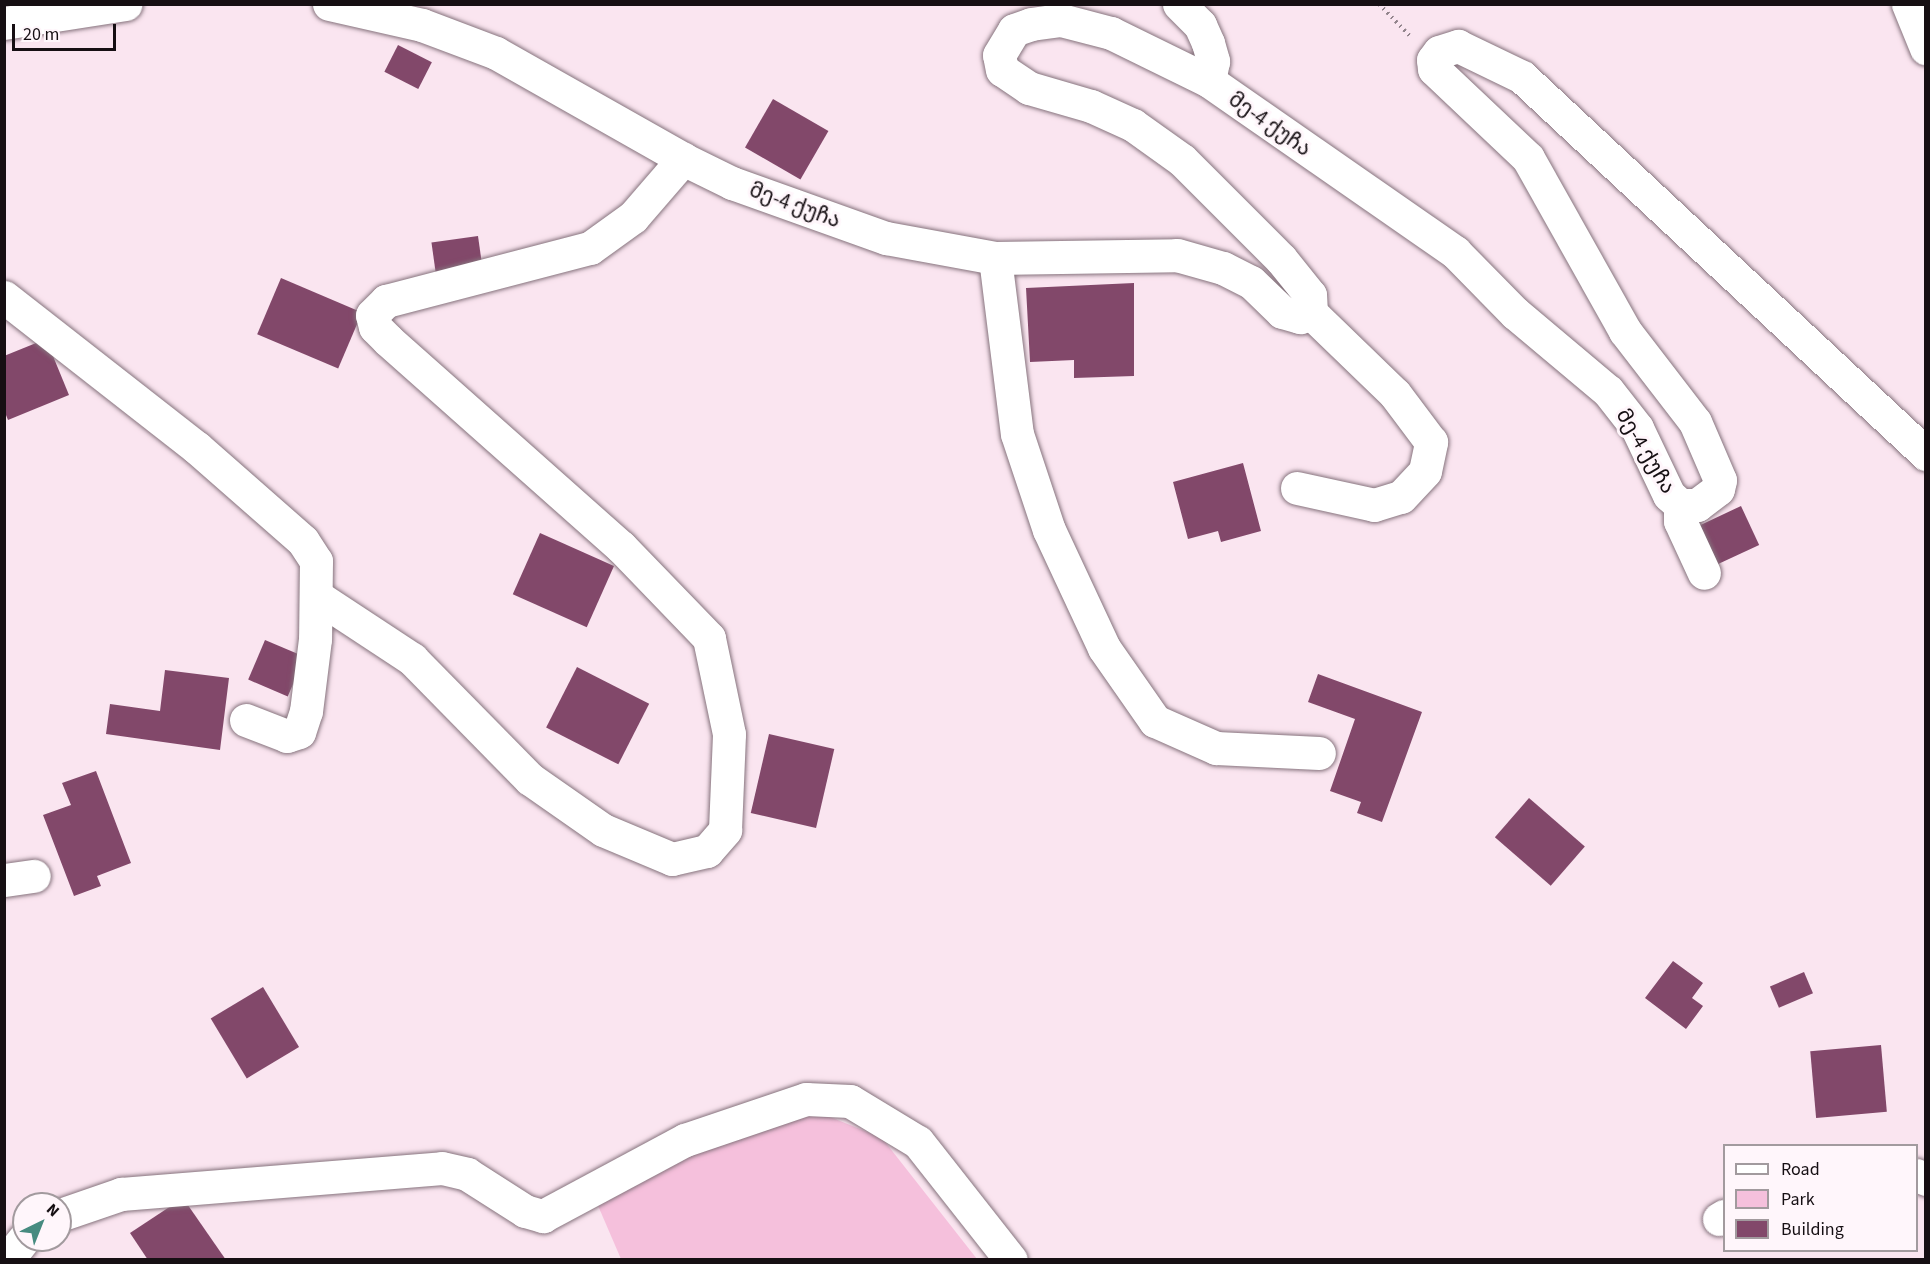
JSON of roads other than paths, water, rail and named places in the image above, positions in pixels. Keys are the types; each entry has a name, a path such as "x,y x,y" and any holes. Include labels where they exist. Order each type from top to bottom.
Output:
{"street":[{"path":"4,23 126,4"},
{"name":"მე-4 ქუჩა","path":"329,4 364,7 422,25 496,53 683,159 732,183 886,238 995,258 1177,255 1223,268 1251,282 1282,312 1300,317 1311,313 1310,295 1281,259 1182,160 1133,125 1090,106 1029,88 1002,70 999,54 1014,30 1062,20 1111,33 1209,81 1455,252 1515,314 1608,391 1637,428 1670,495 1680,505 1697,505 1718,489 1720,480 1695,422 1625,331 1528,158 1440,78 1434,60 1440,52 1458,46 1522,77 1926,454"},
{"path":"1179,4 1200,25 1208,43 1213,60 1209,81"},
{"path":"1908,4 1926,48"},
{"path":"318,597 412,658 530,779 603,830 672,859 707,851 725,830 729,734 709,638 621,546 388,340 375,327 372,315 386,301 590,248 633,217 683,159"},
{"path":"995,258 1017,434 1048,530 1104,648 1155,721 1216,748 1319,753"},
{"path":"4,297 196,447 303,541 316,561 318,597 306,711 299,732 287,736 246,720"},
{"path":"1297,488 1374,505 1401,497 1425,471 1431,442 1395,394 1311,313"},
{"path":"1680,505 1680,521 1704,573"},
{"path":"72,1211 121,1194 442,1168 467,1174 525,1211 543,1216 570,1205 685,1140 806,1099 850,1101 918,1142 1011,1260"}]}
